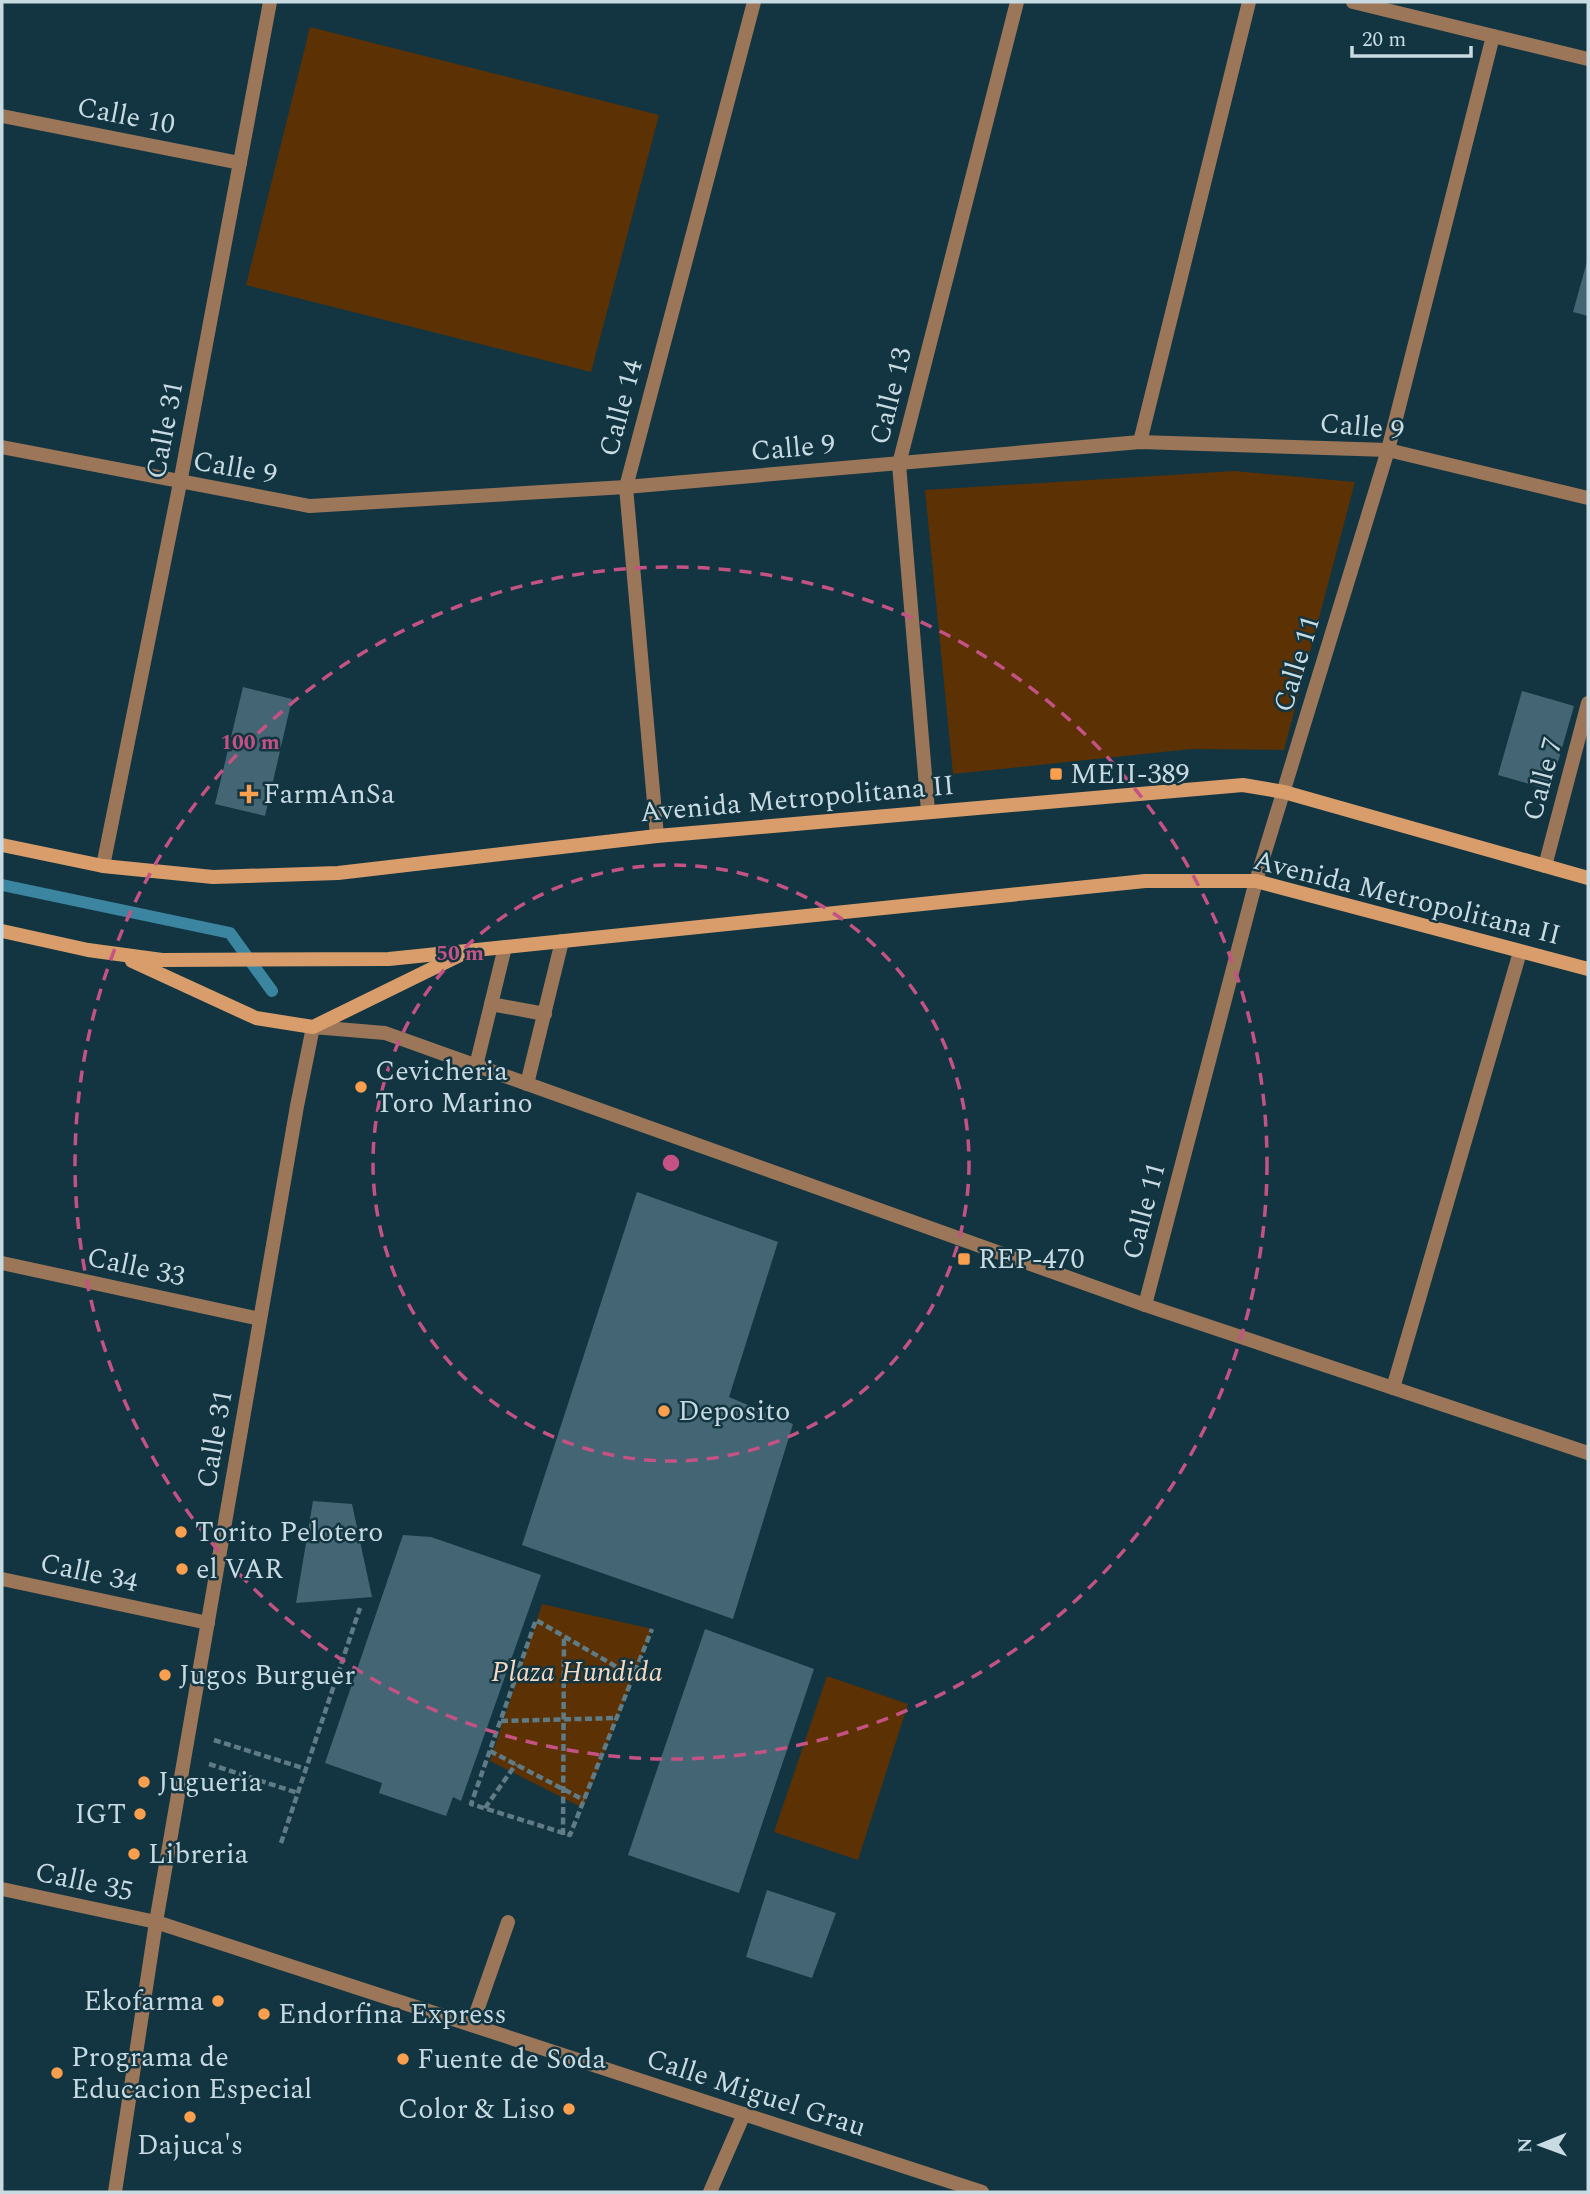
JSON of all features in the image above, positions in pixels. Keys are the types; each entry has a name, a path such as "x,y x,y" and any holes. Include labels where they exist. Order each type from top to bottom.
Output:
{"main road":[{"name":"Avenida Metropolitana II","path":"2,845 103,866 213,877 338,873 657,836 1243,785 1284,792 1588,878"},
{"name":"Avenida Metropolitana II","path":"2,931 117,954 162,960 389,959 1145,881 1255,881 1588,969"},
{"path":"117,954 256,1018 313,1027 471,950"}],"street":[{"name":"Calle 31","path":"103,866 180,483 270,2"},
{"name":"Calle 14","path":"657,836 626,487 754,2"},
{"name":"Calle 13","path":"928,811 899,464 1017,2"},
{"path":"1140,442 1249,2"},
{"path":"1353,2 1588,59"},
{"name":"Calle 11","path":"1145,1305 1255,881 1388,450 1493,36"},
{"name":"Calle 10","path":"2,116 240,163"},
{"name":"Calle 9","path":"2,447 310,506 626,487 1140,442 1388,450 1588,498"},
{"name":"Calle 7","path":"1545,866 1588,704"},
{"path":"527,1084 562,941"},
{"path":"476,1066 505,947"},
{"path":"1393,1388 1520,951"},
{"path":"491,1004 545,1014"},
{"name":"Calle 31","path":"115,2192 156,1922 313,1027"},
{"path":"313,1027 385,1033 1145,1305 1588,1453"},
{"name":"Calle 33","path":"2,1263 260,1319"},
{"name":"Calle 34","path":"2,1580 208,1623"},
{"name":"Calle 35","path":"2,1889 156,1922"},
{"name":"Calle Miguel Grau","path":"156,1922 982,2192"},
{"path":"472,2025 508,1922"},
{"path":"710,2192 744,2114"}],"path":[{"path":"281,1843 360,1608"},
{"path":"634,1677 536,1620 471,1804 569,1835 634,1677 652,1629"},
{"path":"563,1835 561,1787 564,1636"},
{"path":"501,1721 617,1717"},
{"path":"189,1732 306,1769"},
{"path":"489,1751 584,1800"},
{"path":"185,1756 298,1793"},
{"path":"485,1808 516,1764"}],"green space":[{"path":"310,27 659,115 591,372 246,285"},
{"path":"1235,471 1355,482 1284,750 1191,749 953,774 925,490"},
{"name":"Plaza Hundida","path":"542,1604 652,1629 583,1808 490,1761"},
{"path":"827,1676 908,1704 858,1860 774,1832"}],"building":[{"path":"1588,258 1588,316 1573,312"},
{"path":"243,687 292,699 265,816 215,804"},
{"path":"1522,691 1574,706 1550,790 1498,775"},
{"name":"Deposito","path":"637,1192 778,1242 729,1397 793,1424 733,1619 522,1545"},
{"path":"313,1501 352,1504 372,1597 296,1603"},
{"path":"403,1535 431,1537 541,1575 461,1801 453,1797 446,1816 379,1793 382,1783 325,1763"},
{"path":"705,1629 814,1669 739,1893 628,1855"},
{"path":"767,1890 836,1913 812,1978 746,1957"}],"waterway":[{"path":"2,885 230,933 272,991"}],"place":[{"name":"MEII-389","path":"1056,774"},
{"name":"FarmAnSa","path":"249,794"},
{"name":"Cevicheria Toro Marino","path":"361,1087"},
{"name":"REP-470","path":"964,1259"},
{"name":"Deposito","path":"664,1411"},
{"name":"Torito Pelotero","path":"181,1532"},
{"name":"el VAR","path":"182,1569"},
{"name":"Jugos Burguer","path":"165,1675"},
{"name":"Jugueria","path":"144,1782"},
{"name":"IGT","path":"140,1814"},
{"name":"Libreria","path":"134,1854"},
{"name":"Ekofarma","path":"218,2001"},
{"name":"Endorfina Express","path":"264,2014"},
{"name":"Fuente de Soda","path":"403,2059"},
{"name":"Programa de Educacion Especial","path":"57,2073"},
{"name":"Color & Liso","path":"569,2109"},
{"name":"Dajuca's","path":"190,2117"}]}
